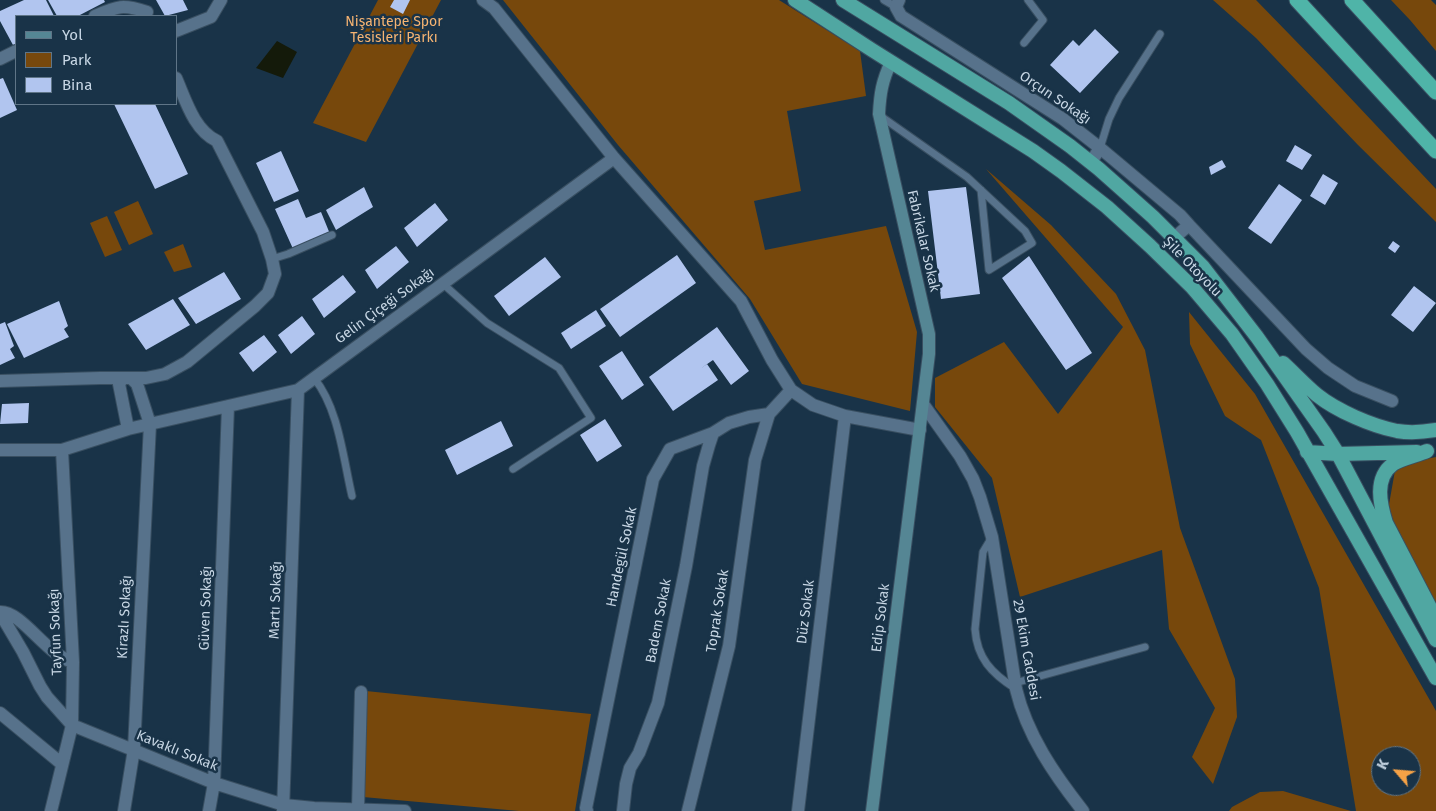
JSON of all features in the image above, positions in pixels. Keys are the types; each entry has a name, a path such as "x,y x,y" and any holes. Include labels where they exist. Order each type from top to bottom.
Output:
{"highway":[{"name":"Şile Otoyolu","path":"795,0 1040,156 1107,207 1192,287 1232,334 1267,384 1308,452 1436,678"},
{"name":"Şile Otoyolu","path":"843,0 1009,103 1070,146 1153,216 1203,267 1257,337 1338,454 1436,640"},
{"path":"1297,0 1436,151"},
{"path":"1352,0 1436,92"},
{"path":"1257,337 1317,395 1334,407 1368,422 1398,431 1427,432 1436,430"},
{"path":"1308,452 1338,454 1431,451"},
{"path":"1431,451 1394,464 1383,476 1379,490 1386,523 1436,618"}],"main road":[{"name":"Fabrikalar Sokak","path":"891,62 884,78 879,114 929,334 930,354 920,430"},
{"name":"Edip Sokak","path":"872,811 920,430"}],"street":[{"path":"178,30 211,17 221,0"},
{"path":"483,0 494,8 614,158 741,302 772,360 791,390 813,405 845,416 920,430"},
{"name":"Orçun Sokağı","path":"898,4 901,16 1063,119 1180,215 1306,349 1328,368 1355,386 1392,401"},
{"path":"97,15 112,5 146,9"},
{"path":"0,59 15,52"},
{"path":"0,381 146,378 165,374 186,362 256,306 268,293 274,274 272,259 263,232 218,142 205,134 197,123 178,82"},
{"path":"1091,162 1100,148"},
{"name":"Gelin Çiçeği Sokağı","path":"0,450 62,450 128,429 298,390 614,158"},
{"path":"1174,238 1189,225"},
{"path":"127,378 137,384 150,424"},
{"path":"127,378 119,384 128,429"},
{"name":"Martı Sokağı","path":"284,808 298,390"},
{"path":"769,414 791,390"},
{"name":"29 Ekim Caddesi","path":"923,404 960,456 972,479 984,510 992,537 1020,708 1036,743 1052,771 1083,811"},
{"name":"Güven Sokağı","path":"209,811 214,783 228,406"},
{"name":"Handegül Sokak","path":"587,811 586,808 654,479 670,449 714,433 729,423 769,414"},
{"name":"Toprak Sokak","path":"688,811 729,646 756,460 769,414"},
{"name":"Düz Sokak","path":"798,811 845,416"},
{"name":"Kirazlı Sokağı","path":"124,811 134,749 150,424"},
{"name":"Badem Sokak","path":"623,811 630,768 639,753 658,702 686,566 703,466 714,433"},
{"name":"Tayfun Sokağı","path":"51,811 72,725 73,662 62,450"},
{"path":"0,613 11,614 59,656 73,662"},
{"name":"Kavaklı Sokak","path":"0,613 40,686 52,704 72,725 214,783 284,808 405,811"},
{"path":"358,809 361,692"},
{"path":"0,713 62,764"}],"lane":[{"path":"884,0 898,4"},
{"path":"1024,43 1042,20 1028,0"},
{"path":"1100,148 1109,119 1119,98 1160,34"},
{"path":"879,114 967,177 981,190 1025,231 1032,244 989,270 981,190"},
{"path":"272,259 332,235"},
{"path":"442,283 487,324 559,368 591,418 512,469"},
{"path":"314,378 325,393 333,412 352,496"},
{"path":"992,537 983,552 975,629 976,642 984,660 1000,677 1015,686 1145,647"}],"green space":[{"name":"Nişantepe Spor Tesisleri Parkı","path":"378,0 441,0 366,142 313,123"},
{"path":"503,0 779,0 860,51 866,96 787,111 801,191 754,201 765,250 886,226 917,332 910,411 802,384 750,299 618,145"},
{"path":"1213,0 1256,0 1436,189 1436,222 1358,145 1256,38"},
{"path":"1391,0 1431,0 1436,5 1436,51 1410,20"},
{"path":"986,169 1051,225 1116,294 1145,350 1180,528 1235,679 1237,717 1213,784 1192,757 1215,708 1169,629 1162,550 1020,597 992,478 935,407 935,378 1004,342 1058,414 1123,327"},
{"path":"138,201 153,234 129,245 114,212"},
{"path":"107,216 122,250 105,257 90,223"},
{"path":"183,244 192,267 174,272 164,252"},
{"path":"1189,312 1255,394 1436,711 1436,811 1356,811 1319,588 1261,440 1225,416 1190,344"},
{"path":"1436,457 1436,610 1386,521 1396,465"},
{"path":"366,691 591,714 575,811 519,811 363,797"},
{"path":"1283,791 1351,811 1229,811 1232,807 1260,792"}],"shaded area":[{"path":"277,41 297,52 283,78 256,68"}],"building":[{"path":"24,0 46,0 54,15 15,15 15,44 13,45 0,21 0,11"},
{"path":"48,0 104,0 105,2 80,15 56,15"},
{"path":"156,0 183,0 188,10 169,15 164,15"},
{"path":"394,0 410,0 403,14 390,7"},
{"path":"1095,29 1119,52 1080,93 1050,65 1073,40 1079,46"},
{"path":"3,78 17,110 0,118 0,79"},
{"path":"114,105 155,105 188,174 155,189"},
{"path":"1295,145 1312,155 1302,170 1286,161"},
{"path":"281,151 299,191 274,202 256,163"},
{"path":"1222,160 1226,167 1211,175 1209,167"},
{"path":"1323,174 1338,183 1325,205 1310,196"},
{"path":"1279,184 1302,200 1271,244 1248,228"},
{"path":"364,187 373,207 336,230 326,210"},
{"path":"966,187 980,294 941,299 928,191"},
{"path":"298,199 306,218 321,212 330,234 294,251 275,209"},
{"path":"435,203 448,220 417,247 404,228"},
{"path":"1393,241 1400,246 1395,253 1388,248"},
{"path":"396,246 409,262 377,289 365,270"},
{"path":"677,255 696,283 620,337 600,309"},
{"path":"1029,256 1092,353 1066,370 1002,278"},
{"path":"545,257 561,277 509,316 494,296"},
{"path":"224,272 241,299 196,324 178,298"},
{"path":"343,275 356,292 324,318 312,299"},
{"path":"1414,286 1436,303 1413,332 1391,315"},
{"path":"173,299 190,325 146,350 128,324"},
{"path":"59,301 68,326 64,329 69,337 24,358 7,324"},
{"path":"596,310 606,326 571,349 561,333"},
{"path":"302,316 315,334 291,354 278,335"},
{"path":"5,322 14,346 10,349 15,358 0,365 0,324"},
{"path":"717,327 749,371 731,385 713,360 707,364 718,380 673,411 649,377"},
{"path":"264,335 277,352 253,372 239,353"},
{"path":"622,351 644,385 622,400 599,366"},
{"path":"29,403 28,423 0,424 2,404"},
{"path":"605,419 622,446 597,462 580,435"},
{"path":"501,421 513,446 457,475 445,450"}]}
